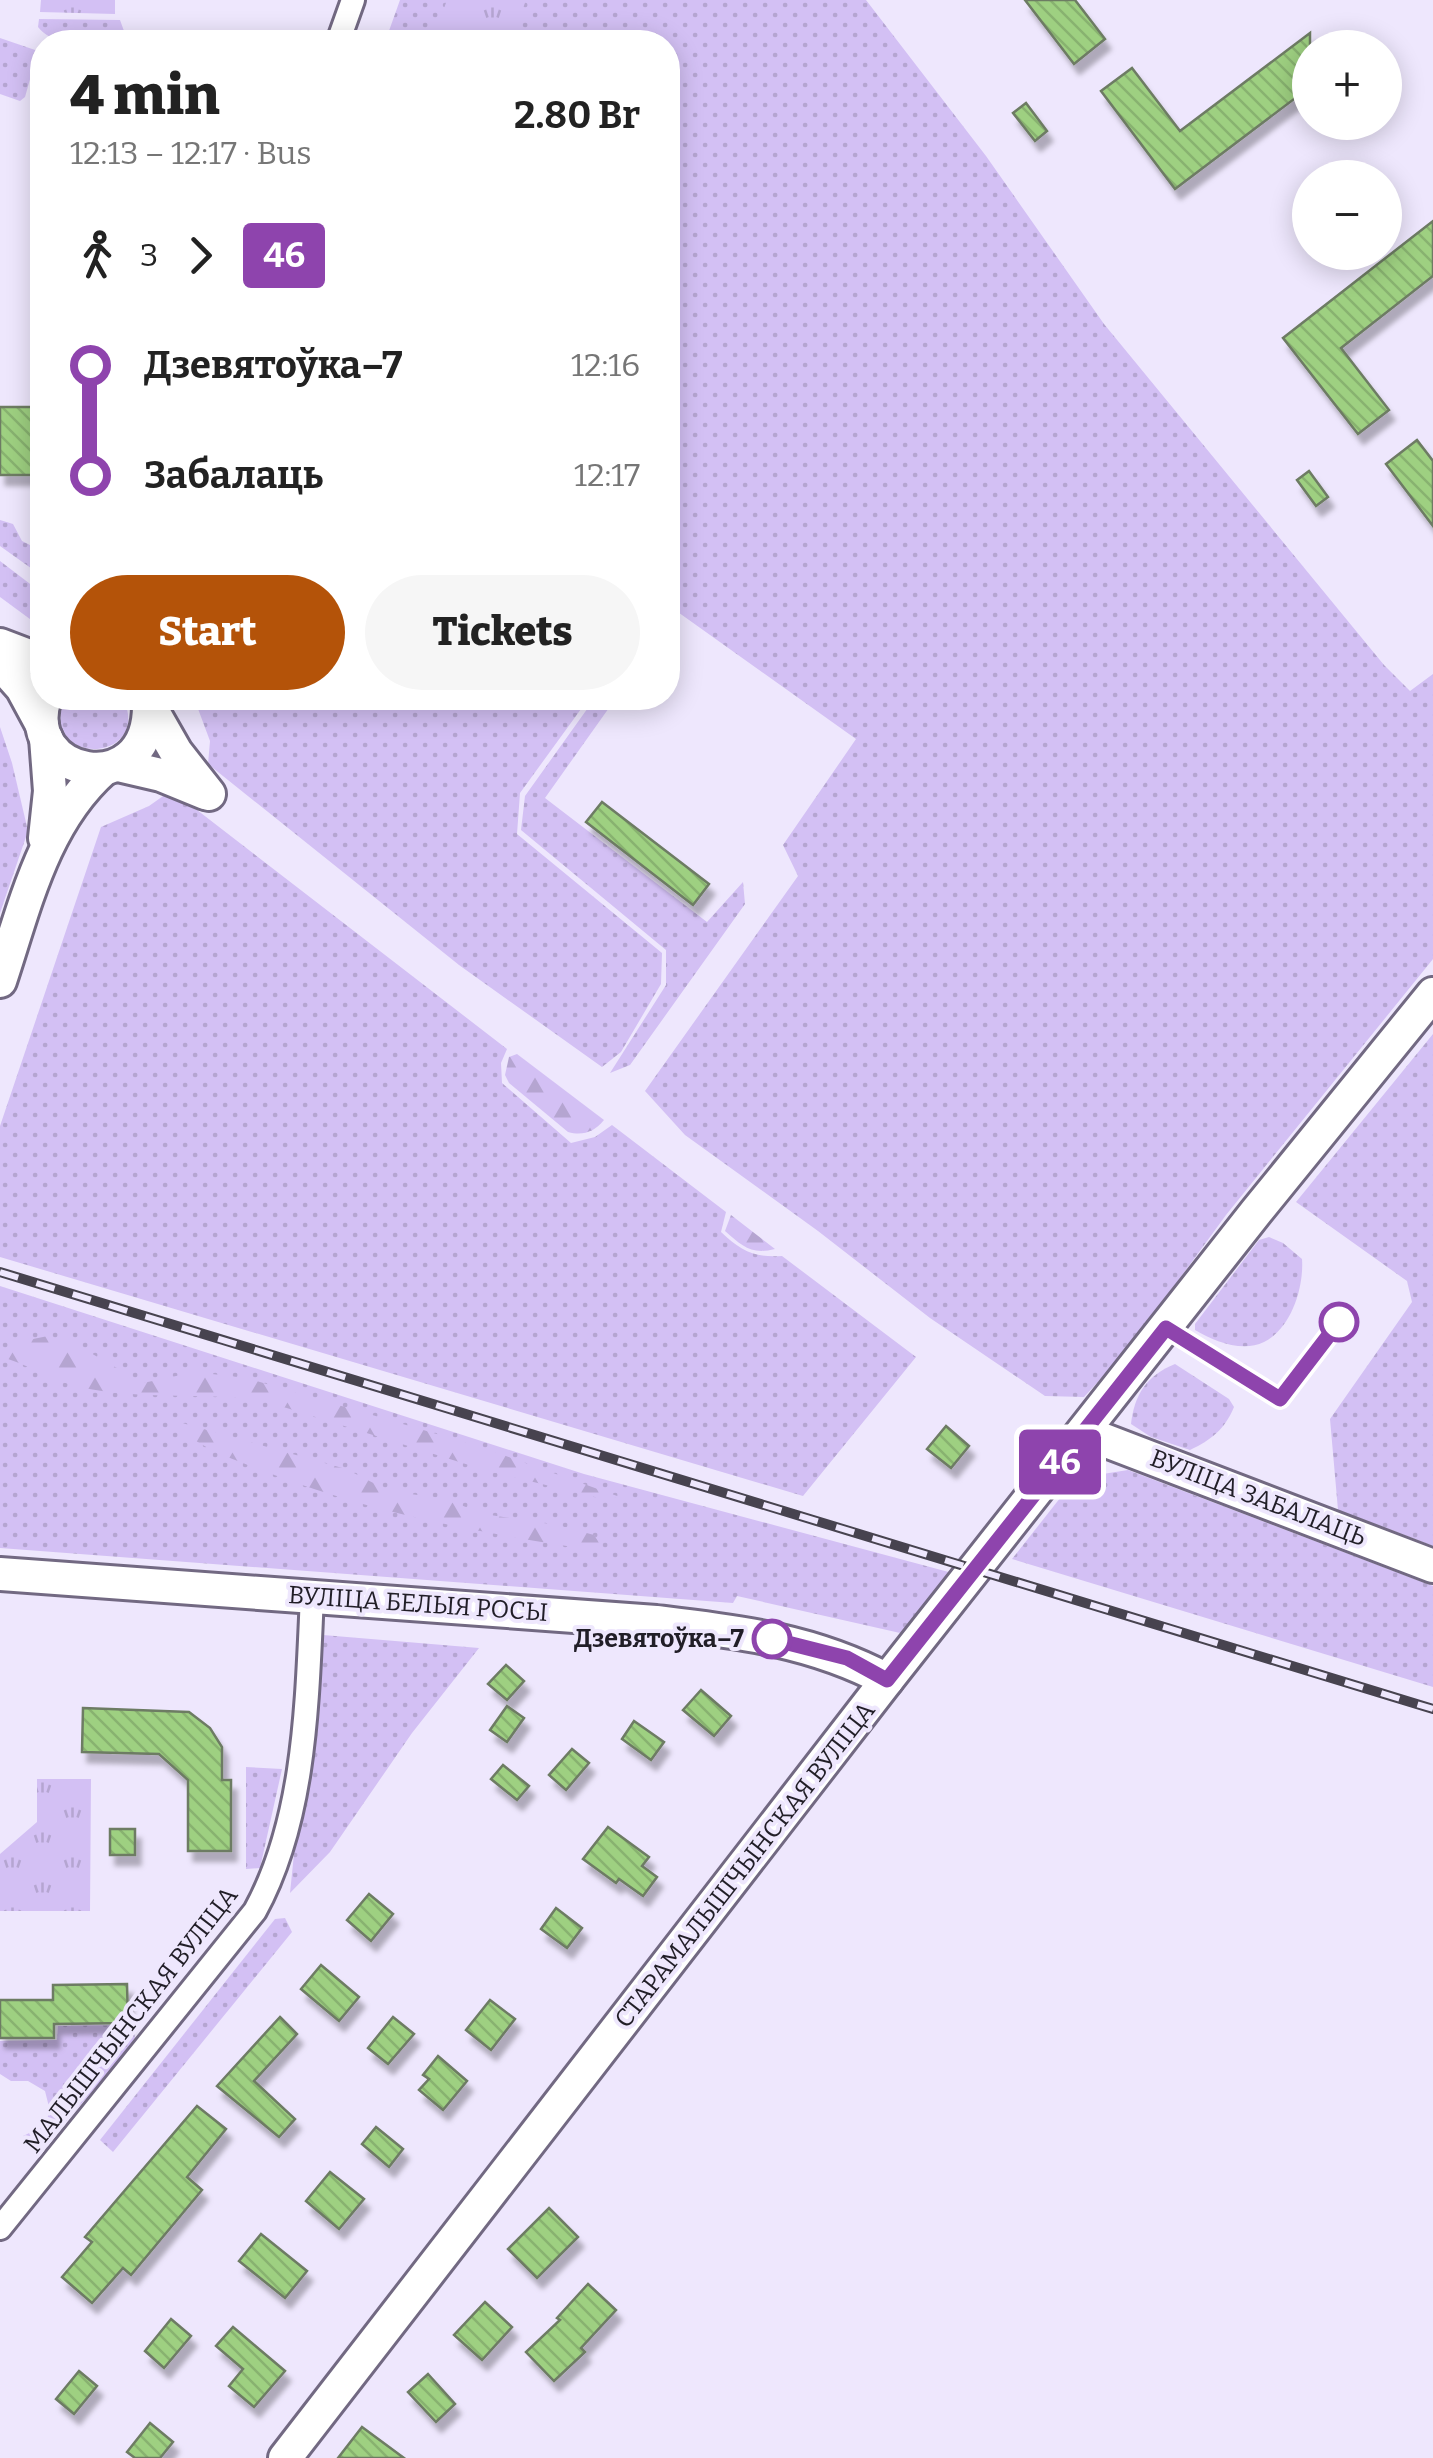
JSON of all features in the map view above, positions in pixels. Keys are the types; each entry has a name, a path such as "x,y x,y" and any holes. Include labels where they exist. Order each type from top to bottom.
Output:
{"main road":[{"path":"0,645 30,656"},
{"path":"0,663 30,700"},
{"path":"43,852 74,801 111,767 133,755 144,741 148,710"},
{"path":"44,720 56,753 70,764 86,769 111,767 161,775 209,794 176,752 152,710"},
{"path":"0,981 43,852 50,792 44,720"},
{"name":"СТАРАМАЛЫШЧЫНСКАЯ ВУЛІЦА","path":"285,2458 887,1680 1433,994"},
{"name":"ВУЛІЦА ЗАБАЛАЦЬ","path":"1083,1432 1433,1566"},
{"name":"ВУЛІЦА БЕЛЫЯ РОСЫ","path":"0,1574 656,1622 738,1632 847,1658 887,1680"}],"street":[{"path":"342,30 352,0"},
{"name":"МАЛЫШЧЫНСКАЯ ВУЛІЦА","path":"0,2228 254,1912 270,1884 282,1850 299,1762 312,1596"}],"green space":[{"path":"41,0 115,0 115,14 40,12"},
{"path":"400,0 866,0 986,156 1104,324 1384,665 1410,691 1433,674 1433,959 1226,1215 1129,1348 1084,1397 1045,1396 930,1318 685,1135 645,1091 798,876 783,845 856,739 680,614 680,30 389,30"},
{"path":"447,0 526,0 515,30 436,30"},
{"path":"39,19 120,20 124,30 41,30"},
{"path":"0,38 30,48 30,79 20,101 0,94"},
{"path":"0,520 13,524 22,541 30,545 30,567 0,546"},
{"path":"0,561 30,584 30,619 0,597"},
{"path":"62,710 126,710 128,720 123,736 111,745 95,749 79,746 66,737 60,721"},
{"path":"198,710 580,710 520,793 517,834 662,953 661,984 621,1052 602,1067 459,965 208,764 210,741"},
{"path":"586,710 607,710 545,798 707,922 743,882 745,904 630,1065 610,1073 666,985 666,950 521,830 525,796"},
{"path":"0,727 28,831 0,913"},
{"path":"166,794 188,803 507,1049 501,1063 502,1083 571,1143 595,1137 612,1125 726,1212 721,1232 735,1244 756,1254 782,1256 916,1357 803,1496 0,1257 0,1126 101,827 149,806"},
{"path":"1433,1034 1433,1546 1338,1510 1330,1419 1412,1302 1407,1281 1296,1202"},
{"path":"517,1054 604,1120 588,1132 568,1132 509,1083 505,1075 509,1057"},
{"path":"731,1215 775,1249 753,1250 737,1241 725,1231"},
{"path":"1269,1237 1302,1259 1298,1293 1282,1327 1264,1342 1247,1346 1219,1342 1195,1330 1195,1324 1259,1240"},
{"path":"0,1286 584,1474 956,1574 909,1635 737,1596 733,1603 0,1548"},
{"path":"48,1336 75,1344 143,1383 195,1372 246,1378 481,1447 620,1497 603,1499 488,1471 258,1399 102,1391 62,1382 8,1359 13,1343"},
{"path":"1175,1364 1229,1399 1234,1407 1216,1433 1190,1450 1151,1437 1131,1424 1144,1387"},
{"path":"168,1419 346,1469 389,1491 439,1498 490,1515 594,1535 606,1552 478,1531 351,1501 216,1452"},
{"path":"1128,1470 1433,1586 1433,1687 1012,1559 1068,1488 1090,1476"},
{"path":"323,1635 479,1648 412,1733 330,1852 290,1893 310,1776"},
{"path":"246,1767 282,1769 260,1868 246,1869"},
{"path":"37,1779 91,1779 90,1911 0,1911 0,1854 37,1822"},
{"path":"285,1918 292,1932 113,2152 100,2140 275,1919"},
{"path":"134,2025 135,2042 41,2150 23,2136 44,2126 50,2111 45,2091 28,2081 11,2081 0,2074 0,2041 57,2040 58,2026"}],"building":[{"path":"1025,0 1075,0 1105,39 1074,64"},
{"path":"1292,47 1292,101 1175,189 1101,91 1132,68 1180,131"},
{"path":"1026,103 1047,131 1035,141 1013,113"},
{"path":"1433,221 1433,276 1341,348 1389,410 1358,434 1283,338 1370,270 1402,270 1402,245"},
{"path":"0,407 30,407 30,475 0,475"},
{"path":"1417,440 1433,461 1433,526 1386,464"},
{"path":"1309,471 1328,497 1316,506 1297,480"},
{"path":"602,802 709,884 693,905 586,822"},
{"path":"946,1426 969,1446 951,1468 927,1449"},
{"path":"506,1665 524,1681 507,1700 488,1684"},
{"path":"701,1690 731,1716 714,1736 683,1710"},
{"path":"507,1706 524,1718 507,1742 490,1730"},
{"path":"83,1708 189,1712 210,1728 222,1747 222,1780 231,1780 231,1851 188,1851 188,1780 159,1754 82,1752"},
{"path":"634,1721 664,1742 651,1760 622,1739"},
{"path":"572,1749 589,1763 566,1790 549,1775"},
{"path":"503,1765 529,1786 517,1800 491,1779"},
{"path":"608,1827 649,1857 642,1866 657,1877 643,1896 619,1879 616,1883 583,1859"},
{"path":"110,1829 135,1829 135,1855 110,1855"},
{"path":"369,1894 393,1914 371,1941 347,1920"},
{"path":"556,1908 582,1928 567,1948 541,1929"},
{"path":"321,1965 359,1997 339,2021 301,1989"},
{"path":"127,1984 128,2023 54,2024 54,2038 0,2038 0,2000 53,2000 53,1985"},
{"path":"490,2000 515,2019 491,2050 466,2030"},
{"path":"280,2017 297,2034 254,2081 295,2119 279,2137 217,2086"},
{"path":"393,2017 414,2034 388,2064 368,2048"},
{"path":"438,2056 467,2081 443,2110 419,2090 429,2079 423,2075"},
{"path":"197,2106 226,2129 187,2177 202,2190 131,2275 123,2268 92,2303 62,2277 92,2242 85,2237"},
{"path":"376,2127 403,2149 389,2167 362,2144"},
{"path":"330,2172 364,2199 339,2229 306,2201"},
{"path":"549,2208 578,2237 537,2278 508,2249"},
{"path":"261,2234 307,2271 285,2298 239,2261"},
{"path":"588,2284 616,2310 581,2348 585,2352 554,2381 526,2352 560,2320 557,2318"},
{"path":"485,2302 512,2327 482,2360 454,2335"},
{"path":"171,2319 191,2336 164,2368 145,2351"},
{"path":"233,2327 285,2371 254,2407 229,2386 243,2369 216,2346"},
{"path":"79,2371 97,2386 74,2414 56,2399"},
{"path":"428,2374 455,2404 436,2422 408,2392"},
{"path":"150,2423 173,2442 160,2458 135,2458 127,2452"},
{"path":"362,2427 404,2458 338,2458"}],"railway":[{"path":"0,1272 1433,1709"}],"bus line":[{"name":"46","path":"772,1639 847,1658 887,1680 1166,1328 1280,1399 1339,1322"}],"place":[{"name":"Дзевятоўка–7","path":"772,1639"}]}
